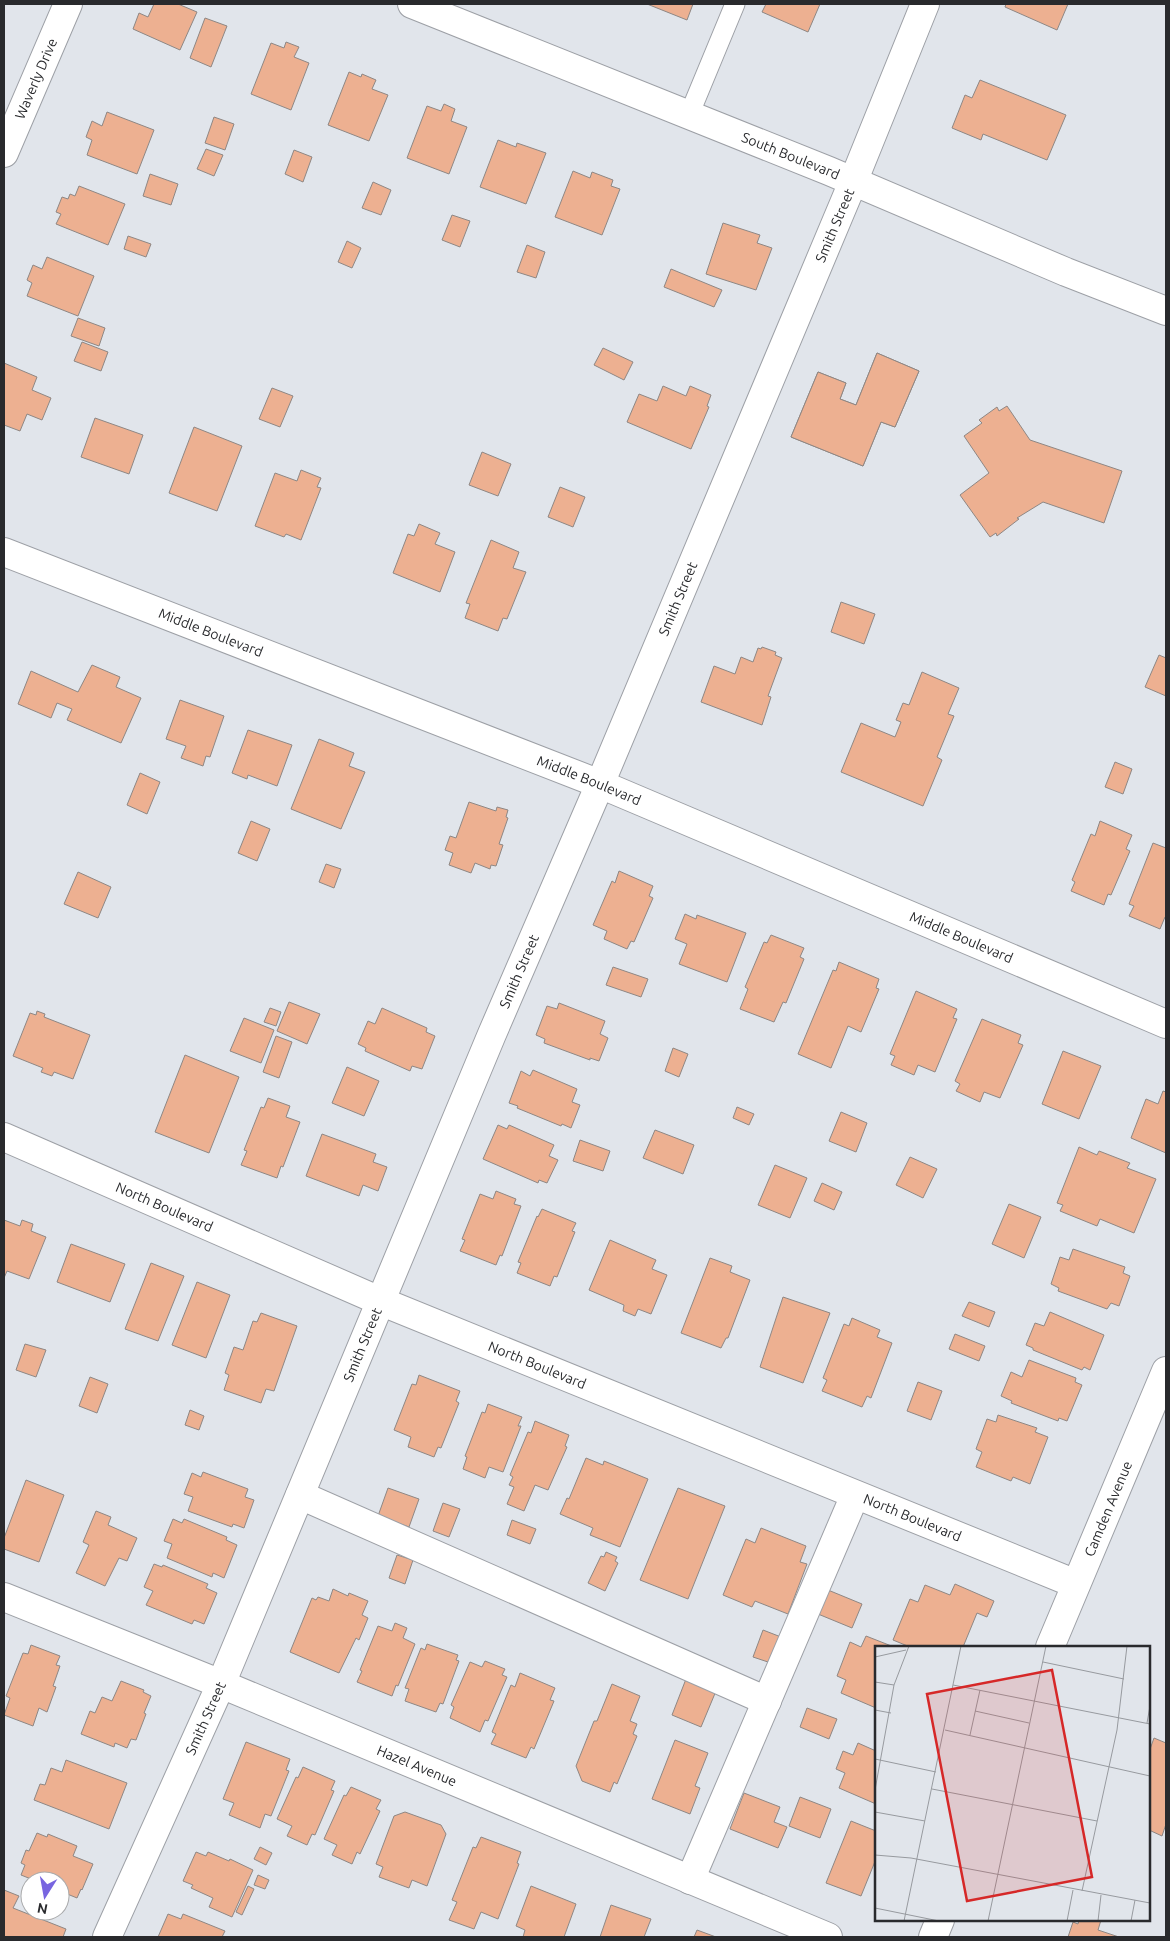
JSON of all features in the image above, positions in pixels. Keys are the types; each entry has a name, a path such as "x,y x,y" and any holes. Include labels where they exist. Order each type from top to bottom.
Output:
{"street":[{"name":"Waverly Drive","path":"4,153 68,4"},
{"name":"South Boulevard","path":"412,4 689,115 1166,312"},
{"name":"Smith Street","path":"106,1937 221,1684 492,1034 600,784 853,182 925,4"},
{"name":"Middle Boulevard","path":"4,552 600,784 1166,1024"},
{"name":"North Boulevard","path":"4,1137 380,1301 1076,1584"},
{"name":"Camden Avenue","path":"1050,1646 1166,1372"},
{"path":"300,1495 767,1701"},
{"path":"690,1880 856,1495"},
{"name":"Hazel Avenue","path":"4,1597 221,1684 828,1937"},
{"path":"933,1937 940,1921"}],"lane":[{"path":"689,115 735,4"}],"building":[{"path":"154,4 178,4 197,12 180,50 133,29 139,13 148,17"},
{"path":"647,4 693,4 687,20"},
{"path":"766,4 820,4 808,32 762,12"},
{"path":"1006,4 1068,4 1057,30 1005,7"},
{"path":"205,18 227,26 211,67 190,58"},
{"path":"286,42 299,47 294,57 309,63 291,110 251,94 271,43 284,48"},
{"path":"349,72 361,77 362,74 376,80 372,89 388,95 369,141 328,125"},
{"path":"980,80 1066,115 1047,160 983,134 981,140 952,128 965,95 972,98"},
{"path":"444,104 455,109 451,121 467,127 449,174 407,158 427,106 441,111"},
{"path":"107,112 154,130 137,174 87,155 92,140 86,137 92,121 102,126"},
{"path":"214,117 234,124 225,150 205,143"},
{"path":"498,140 516,147 517,143 546,153 526,204 480,187"},
{"path":"206,149 223,155 214,176 197,169"},
{"path":"294,150 312,157 303,182 285,174"},
{"path":"573,171 590,178 592,172 613,180 611,186 620,189 602,235 555,217"},
{"path":"150,174 178,184 171,205 143,196"},
{"path":"373,182 391,190 381,215 362,208"},
{"path":"79,186 125,204 108,245 56,224 61,214 56,212 62,197 68,199 70,194 75,196"},
{"path":"452,215 470,221 460,247 442,240"},
{"path":"723,223 760,235 757,243 772,248 756,290 706,274"},
{"path":"128,236 151,244 146,257 124,249"},
{"path":"347,241 361,248 352,268 338,262"},
{"path":"527,245 545,252 536,278 517,272"},
{"path":"47,257 94,276 78,316 27,296 32,283 27,280 33,265 42,269"},
{"path":"671,269 722,290 714,307 664,287"},
{"path":"78,318 105,328 99,346 71,336"},
{"path":"82,342 108,352 101,371 74,361"},
{"path":"603,348 633,362 624,380 594,365"},
{"path":"877,353 919,371 895,427 881,422 863,466 791,437 818,372 846,383 840,399 856,405","holes":["830,419 848,426 844,437 826,429"]},
{"path":"877,353 919,371 895,427 881,422 863,466 791,437 818,372 846,383 840,399 856,405"},
{"path":"4,363 37,377 32,390 51,398 42,420 27,414 20,431 4,425"},
{"path":"663,386 686,396 690,386 711,395 707,406 709,407 691,449 627,422 639,394 657,401"},
{"path":"272,388 293,396 280,427 259,419"},
{"path":"1007,406 1030,440 1122,471 1104,523 1043,502 1017,518 1019,519 997,536 996,533 990,537 960,495 989,473 964,436 982,423 979,420 997,407 999,411"},
{"path":"95,418 143,435 129,474 81,457"},
{"path":"194,427 242,446 217,511 169,493"},
{"path":"482,452 511,464 498,496 469,485"},
{"path":"301,470 321,478 317,487 321,488 301,540 286,534 284,537 255,526 275,473 297,481"},
{"path":"560,487 585,497 573,527 548,517"},
{"path":"419,524 440,533 435,544 455,552 440,592 393,573 408,534 414,536"},
{"path":"491,540 519,552 513,568 526,572 507,619 503,618 498,631 465,618 470,604 466,603"},
{"path":"841,602 875,614 864,644 831,632"},
{"path":"762,647 776,652 775,655 782,658 768,696 771,697 762,725 701,702 714,666 735,674 741,657 753,662 758,648 761,649"},
{"path":"1159,655 1166,658 1166,696 1145,687"},
{"path":"92,665 120,677 116,687 141,698 121,743 67,720 72,709 57,703 51,718 18,704 31,671 78,692"},
{"path":"922,672 959,688 948,714 954,716 937,757 942,760 923,806 841,772 861,723 895,737 901,722 896,720 903,703 909,705"},
{"path":"180,700 224,716 210,757 206,756 203,766 181,758 186,746 166,739"},
{"path":"248,730 292,745 277,786 248,775 247,779 232,773"},
{"path":"319,739 354,753 349,766 365,772 341,829 291,809"},
{"path":"1115,762 1132,769 1123,794 1105,787"},
{"path":"140,773 160,782 147,814 127,805"},
{"path":"469,802 496,811 497,807 508,810 506,817 508,818 499,844 503,845 496,866 491,865 490,869 475,863 471,873 449,865 453,853 445,850 450,836 456,838"},
{"path":"251,821 270,829 257,861 238,853"},
{"path":"1100,821 1132,835 1126,849 1130,851 1111,895 1108,894 1104,905 1071,891 1075,882 1072,880 1091,834 1095,836"},
{"path":"1153,843 1166,848 1166,918 1160,929 1129,916 1134,906 1129,904"},
{"path":"326,864 341,869 334,888 319,882"},
{"path":"619,871 653,886 649,896 653,898 634,942 631,941 627,949 604,939 607,931 593,925 612,881 615,883"},
{"path":"78,872 111,887 98,918 64,904"},
{"path":"685,914 696,919 697,915 746,933 727,982 679,964 687,944 675,939"},
{"path":"771,935 804,948 800,957 804,959 786,1003 783,1002 774,1022 740,1009 748,989 745,987 764,942 767,943"},
{"path":"839,962 879,979 876,988 879,989 861,1032 848,1026 831,1068 798,1054 833,970 836,971"},
{"path":"613,967 648,979 641,997 606,985"},
{"path":"916,991 957,1009 953,1018 957,1019 935,1072 918,1065 914,1075 891,1065 895,1056 890,1054"},
{"path":"289,1002 320,1014 307,1044 277,1031"},
{"path":"559,1003 605,1021 600,1034 608,1038 599,1061 590,1058 590,1060 544,1043 545,1039 536,1035 547,1006 557,1009"},
{"path":"270,1008 281,1012 276,1026 264,1022"},
{"path":"382,1008 427,1028 426,1032 435,1036 422,1069 412,1066 410,1071 365,1051 366,1048 358,1044 368,1021 375,1024"},
{"path":"37,1011 45,1014 44,1017 90,1035 73,1079 54,1072 52,1076 41,1072 43,1068 13,1056 30,1013 36,1015"},
{"path":"244,1018 274,1030 261,1063 230,1051"},
{"path":"982,1019 1021,1035 1018,1043 1023,1045 1000,1098 984,1092 980,1102 956,1091 960,1084 955,1081"},
{"path":"276,1036 292,1042 279,1078 263,1072"},
{"path":"673,1048 688,1054 679,1077 665,1071"},
{"path":"1063,1051 1101,1066 1079,1119 1042,1104"},
{"path":"185,1055 239,1077 209,1153 155,1132"},
{"path":"347,1067 379,1081 364,1116 332,1103"},
{"path":"533,1070 577,1089 572,1102 580,1105 571,1128 562,1124 561,1126 509,1103 521,1071 530,1076"},
{"path":"1163,1091 1166,1092 1166,1153 1131,1138 1146,1099 1158,1104"},
{"path":"268,1098 290,1106 286,1117 300,1122 277,1178 241,1165 247,1151 244,1150 261,1107 264,1108"},
{"path":"737,1107 754,1114 749,1125 733,1118"},
{"path":"841,1112 867,1123 856,1152 829,1141"},
{"path":"498,1125 507,1129 509,1125 554,1145 549,1156 558,1160 547,1183 539,1180 538,1183 483,1159"},
{"path":"655,1130 694,1145 683,1174 643,1158"},
{"path":"322,1134 376,1154 373,1162 387,1167 378,1191 363,1185 359,1196 306,1176"},
{"path":"580,1140 610,1151 603,1171 573,1161"},
{"path":"1079,1147 1097,1155 1099,1151 1130,1163 1127,1168 1156,1179 1134,1233 1100,1219 1097,1226 1060,1211 1063,1205 1057,1203"},
{"path":"910,1157 937,1169 923,1198 896,1185"},
{"path":"775,1165 807,1178 790,1218 758,1205"},
{"path":"822,1183 842,1192 834,1210 814,1201"},
{"path":"496,1191 516,1199 514,1204 521,1206 502,1256 500,1255 496,1265 460,1251 465,1240 462,1239 480,1194 493,1199"},
{"path":"1009,1204 1041,1217 1024,1258 992,1244"},
{"path":"542,1209 576,1223 572,1231 575,1232 557,1277 554,1276 550,1286 517,1273 521,1263 518,1262 537,1216"},
{"path":"4,1220 20,1226 22,1220 33,1224 31,1231 46,1237 29,1279 7,1271 4,1278"},
{"path":"610,1240 656,1260 652,1269 667,1275 651,1314 638,1309 635,1316 623,1311 624,1305 589,1290"},
{"path":"71,1244 125,1264 110,1302 57,1282"},
{"path":"1073,1249 1125,1267 1123,1273 1130,1276 1119,1306 1111,1303 1107,1309 1058,1291 1059,1288 1051,1284 1060,1257 1069,1260"},
{"path":"710,1258 732,1266 730,1272 750,1280 728,1338 726,1338 721,1348 681,1333"},
{"path":"151,1263 184,1276 158,1341 125,1329"},
{"path":"197,1282 230,1295 206,1358 172,1345"},
{"path":"783,1297 830,1313 803,1383 760,1367"},
{"path":"969,1302 995,1312 989,1327 962,1316"},
{"path":"1050,1312 1104,1335 1090,1370 1084,1367 1082,1370 1033,1350 1033,1348 1026,1345 1035,1323 1044,1326"},
{"path":"261,1313 297,1326 274,1391 266,1389 261,1403 224,1390 229,1375 225,1373 234,1347 243,1350 253,1321 257,1322"},
{"path":"852,1318 880,1330 877,1337 892,1343 871,1398 867,1396 862,1407 822,1391 827,1380 823,1378 844,1324 849,1326"},
{"path":"955,1334 985,1346 979,1361 949,1349"},
{"path":"25,1344 46,1350 36,1377 16,1370"},
{"path":"1029,1360 1076,1378 1075,1382 1082,1385 1067,1421 1059,1418 1058,1421 1011,1403 1012,1401 1001,1396 1011,1372 1022,1377"},
{"path":"419,1375 460,1391 456,1401 459,1403 441,1448 438,1447 434,1457 408,1447 411,1437 394,1430 412,1384 416,1385"},
{"path":"90,1377 108,1384 97,1413 79,1406"},
{"path":"918,1382 942,1391 931,1420 907,1411"},
{"path":"488,1404 522,1417 518,1426 521,1426 503,1472 489,1467 485,1478 463,1469 467,1457 465,1456 482,1412 485,1413"},
{"path":"190,1410 204,1416 199,1430 185,1425"},
{"path":"998,1415 1037,1428 1035,1432 1048,1437 1030,1484 1013,1477 1011,1481 976,1467 982,1452 976,1449 987,1419 996,1422"},
{"path":"535,1421 569,1435 565,1446 567,1447 548,1490 535,1485 524,1511 507,1504 514,1487 509,1485 513,1477 510,1475 528,1432 531,1433"},
{"path":"586,1458 603,1465 604,1461 648,1479 620,1547 590,1535 593,1528 560,1514 567,1498 569,1499"},
{"path":"203,1472 248,1489 245,1497 254,1500 244,1528 233,1524 232,1527 188,1511 193,1497 184,1494 192,1473 201,1477"},
{"path":"26,1480 64,1495 39,1562 4,1549 4,1538"},
{"path":"388,1488 419,1499 409,1527 378,1516"},
{"path":"678,1488 725,1506 688,1599 640,1580"},
{"path":"443,1503 460,1509 449,1537 433,1531"},
{"path":"96,1511 111,1517 108,1525 137,1538 127,1561 119,1558 105,1586 76,1573 89,1545 83,1542"},
{"path":"173,1519 182,1523 184,1519 227,1537 226,1540 237,1545 224,1578 213,1573 212,1577 167,1558 172,1544 164,1541"},
{"path":"512,1520 536,1529 530,1544 507,1535"},
{"path":"761,1528 806,1546 800,1562 807,1564 788,1614 755,1601 752,1607 723,1595 746,1539 755,1543"},
{"path":"606,1552 617,1557 615,1561 618,1563 605,1591 588,1583 601,1556 604,1557"},
{"path":"397,1555 413,1560 405,1584 389,1578"},
{"path":"154,1564 162,1567 163,1565 208,1584 206,1588 217,1593 204,1624 194,1620 192,1624 146,1605 153,1591 144,1587"},
{"path":"955,1584 994,1601 987,1617 977,1613 963,1646 908,1646 893,1640 910,1599 918,1602 925,1585 950,1595"},
{"path":"333,1589 348,1596 349,1593 368,1601 362,1615 368,1618 359,1640 356,1638 339,1673 290,1652 312,1598 316,1600 318,1597 329,1601"},
{"path":"828,1590 862,1604 852,1628 818,1614"},
{"path":"395,1623 407,1628 403,1638 415,1644 392,1696 357,1682 378,1626 392,1631"},
{"path":"763,1630 781,1637 771,1663 753,1657"},
{"path":"866,1636 891,1646 875,1646 875,1708 841,1693 846,1680 837,1676 850,1642 861,1647"},
{"path":"427,1644 458,1655 456,1660 459,1661 443,1704 440,1703 436,1712 405,1701 409,1689 405,1688 421,1648 425,1650"},
{"path":"31,1645 60,1656 56,1665 60,1666 53,1686 56,1687 47,1712 39,1708 33,1726 4,1715 10,1698 6,1696 23,1653 28,1654"},
{"path":"485,1661 505,1669 502,1675 507,1677 488,1721 485,1720 480,1732 450,1718 454,1707 451,1705 470,1662 482,1667"},
{"path":"520,1673 555,1688 550,1700 554,1701 534,1749 531,1747 526,1758 491,1744 496,1734 492,1732 511,1685 515,1687"},
{"path":"686,1679 716,1691 701,1727 672,1715"},
{"path":"121,1681 144,1690 143,1692 151,1696 136,1740 131,1739 127,1748 115,1743 114,1747 81,1734 90,1711 95,1713 102,1697 112,1701"},
{"path":"612,1684 640,1696 630,1721 637,1724 633,1734 637,1736 617,1784 614,1782 610,1792 582,1781 576,1766 594,1721 597,1721"},
{"path":"807,1708 837,1719 829,1739 800,1727"},
{"path":"1154,1738 1166,1743 1166,1824 1162,1836 1150,1830 1150,1749"},
{"path":"675,1740 708,1753 695,1786 700,1788 690,1814 652,1799"},
{"path":"246,1742 290,1759 286,1770 289,1771 271,1816 265,1814 260,1828 229,1815 234,1803 223,1799"},
{"path":"858,1743 875,1751 875,1804 839,1788 845,1773 836,1769 843,1751 853,1755"},
{"path":"66,1760 127,1783 109,1829 34,1800 40,1784 45,1785 51,1768 62,1772"},
{"path":"303,1767 335,1781 331,1790 334,1791 315,1835 312,1834 307,1845 287,1836 292,1826 277,1819 296,1777 298,1778"},
{"path":"351,1787 381,1800 376,1809 380,1811 360,1854 357,1852 352,1864 332,1855 337,1845 324,1839 344,1795 346,1796"},
{"path":"744,1793 780,1807 774,1822 787,1827 778,1848 730,1829"},
{"path":"800,1797 831,1809 820,1838 789,1826"},
{"path":"405,1812 441,1825 446,1834 427,1886 412,1880 409,1888 379,1877 383,1867 376,1864 394,1816"},
{"path":"851,1821 875,1831 875,1861 861,1896 826,1883"},
{"path":"37,1833 47,1837 48,1834 77,1846 73,1856 93,1864 77,1898 70,1895 70,1871 23,1871 25,1865 21,1863 26,1850 29,1851"},
{"path":"481,1837 521,1852 517,1863 519,1864 498,1919 481,1912 474,1929 449,1920 457,1902 452,1900 473,1847 476,1848"},
{"path":"260,1847 272,1853 266,1865 254,1859"},
{"path":"196,1852 206,1856 208,1852 229,1861 230,1859 253,1870 232,1917 209,1907 213,1898 191,1888 193,1885 183,1881"},
{"path":"258,1875 269,1880 265,1889 254,1885"},
{"path":"248,1886 254,1889 242,1915 236,1912"},
{"path":"531,1886 576,1904 564,1937 523,1937 525,1930 516,1926"},
{"path":"4,1890 19,1896 13,1908 20,1911 20,1921 46,1921 66,1929 63,1937 4,1937"},
{"path":"611,1905 651,1919 644,1937 600,1937"},
{"path":"168,1914 181,1919 183,1914 225,1931 222,1937 158,1937"},
{"path":"1079,1921 1101,1921 1098,1930 1119,1937 1068,1937 1073,1922 1078,1924"},
{"path":"697,1930 716,1937 694,1937"}]}
